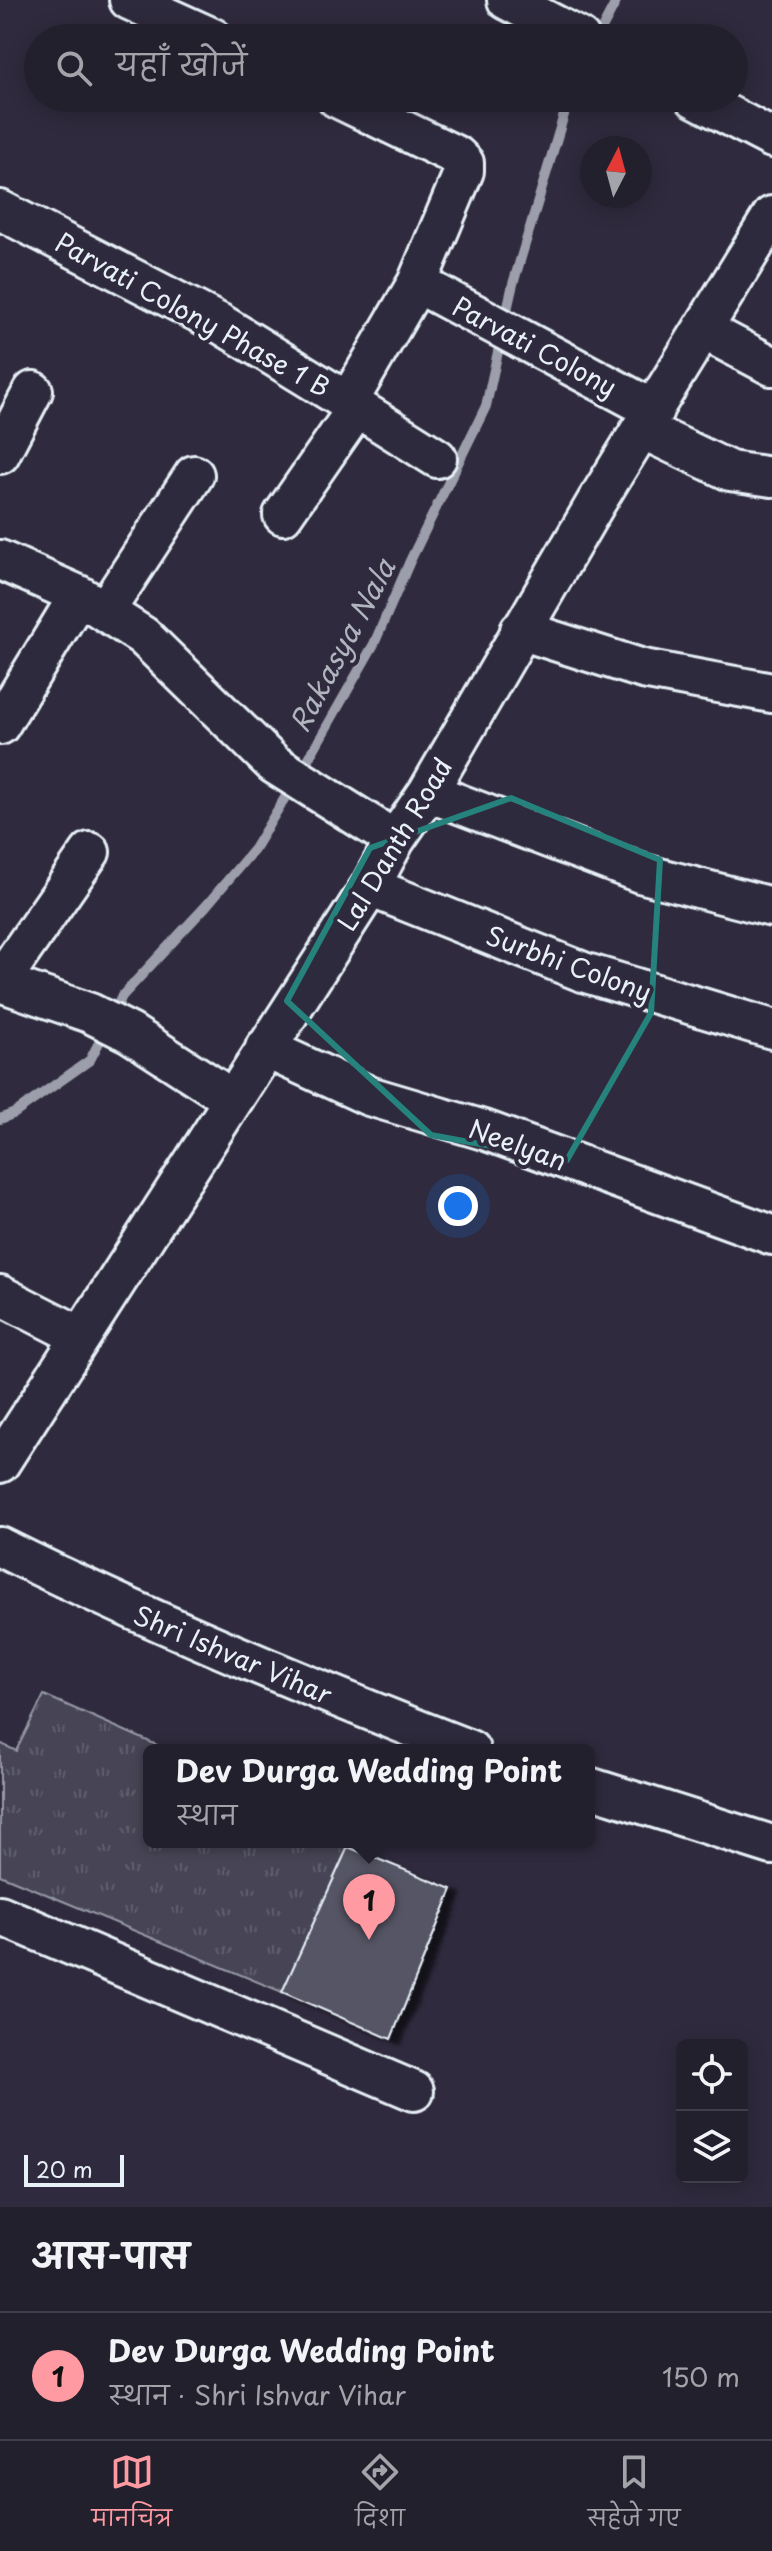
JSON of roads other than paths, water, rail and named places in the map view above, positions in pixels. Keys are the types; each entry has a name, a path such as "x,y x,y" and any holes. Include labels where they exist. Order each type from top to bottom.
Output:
{"street":[{"path":"129,0 182,24"},
{"path":"507,0 554,24"},
{"name":"Parvati Colony Phase 1 B","path":"0,210 221,324 353,405 417,283 464,171 464,163 457,156 366,112"},
{"path":"722,112 772,138"},
{"name":"Lal Danth Road","path":"0,1463 370,887 520,630 772,216"},
{"name":"Parvati Colony","path":"417,283 525,341 730,471 772,477"},
{"path":"704,330 772,366"},
{"path":"0,454 33,391"},
{"path":"283,515 353,405 437,458"},
{"path":"0,725 194,475"},
{"path":"0,560 92,603 143,636 274,764 395,840"},
{"path":"520,630 643,669 772,693"},
{"path":"428,792 640,873 772,907"},
{"path":"90,852 0,982 90,1013 130,1033 232,1099"},
{"name":"Surbhi Colony","path":"370,887 583,972 772,1029"},
{"name":"Neelyan","path":"265,1048 369,1096 487,1131 772,1235"},
{"path":"0,1295 80,1336"},
{"name":"Shri Ishvar Vihar","path":"0,1547 104,1598 293,1681 455,1744"},
{"path":"595,1789 772,1845"},
{"path":"0,1915 414,2091"}],"waterway":[{"name":"Rakasya Nala","path":"604,24 617,0"},
{"name":"Rakasya Nala","path":"504,323 565,112"},
{"name":"Rakasya Nala","path":"301,772 374,644 410,561 486,406 501,338"},
{"name":"Rakasya Nala","path":"113,1015 122,996 254,849 292,786"},
{"name":"Rakasya Nala","path":"0,1119 15,1113 90,1060 106,1029"}],"place":[{"name":"Dev Durga Wedding Point","path":"369,1940"}]}
